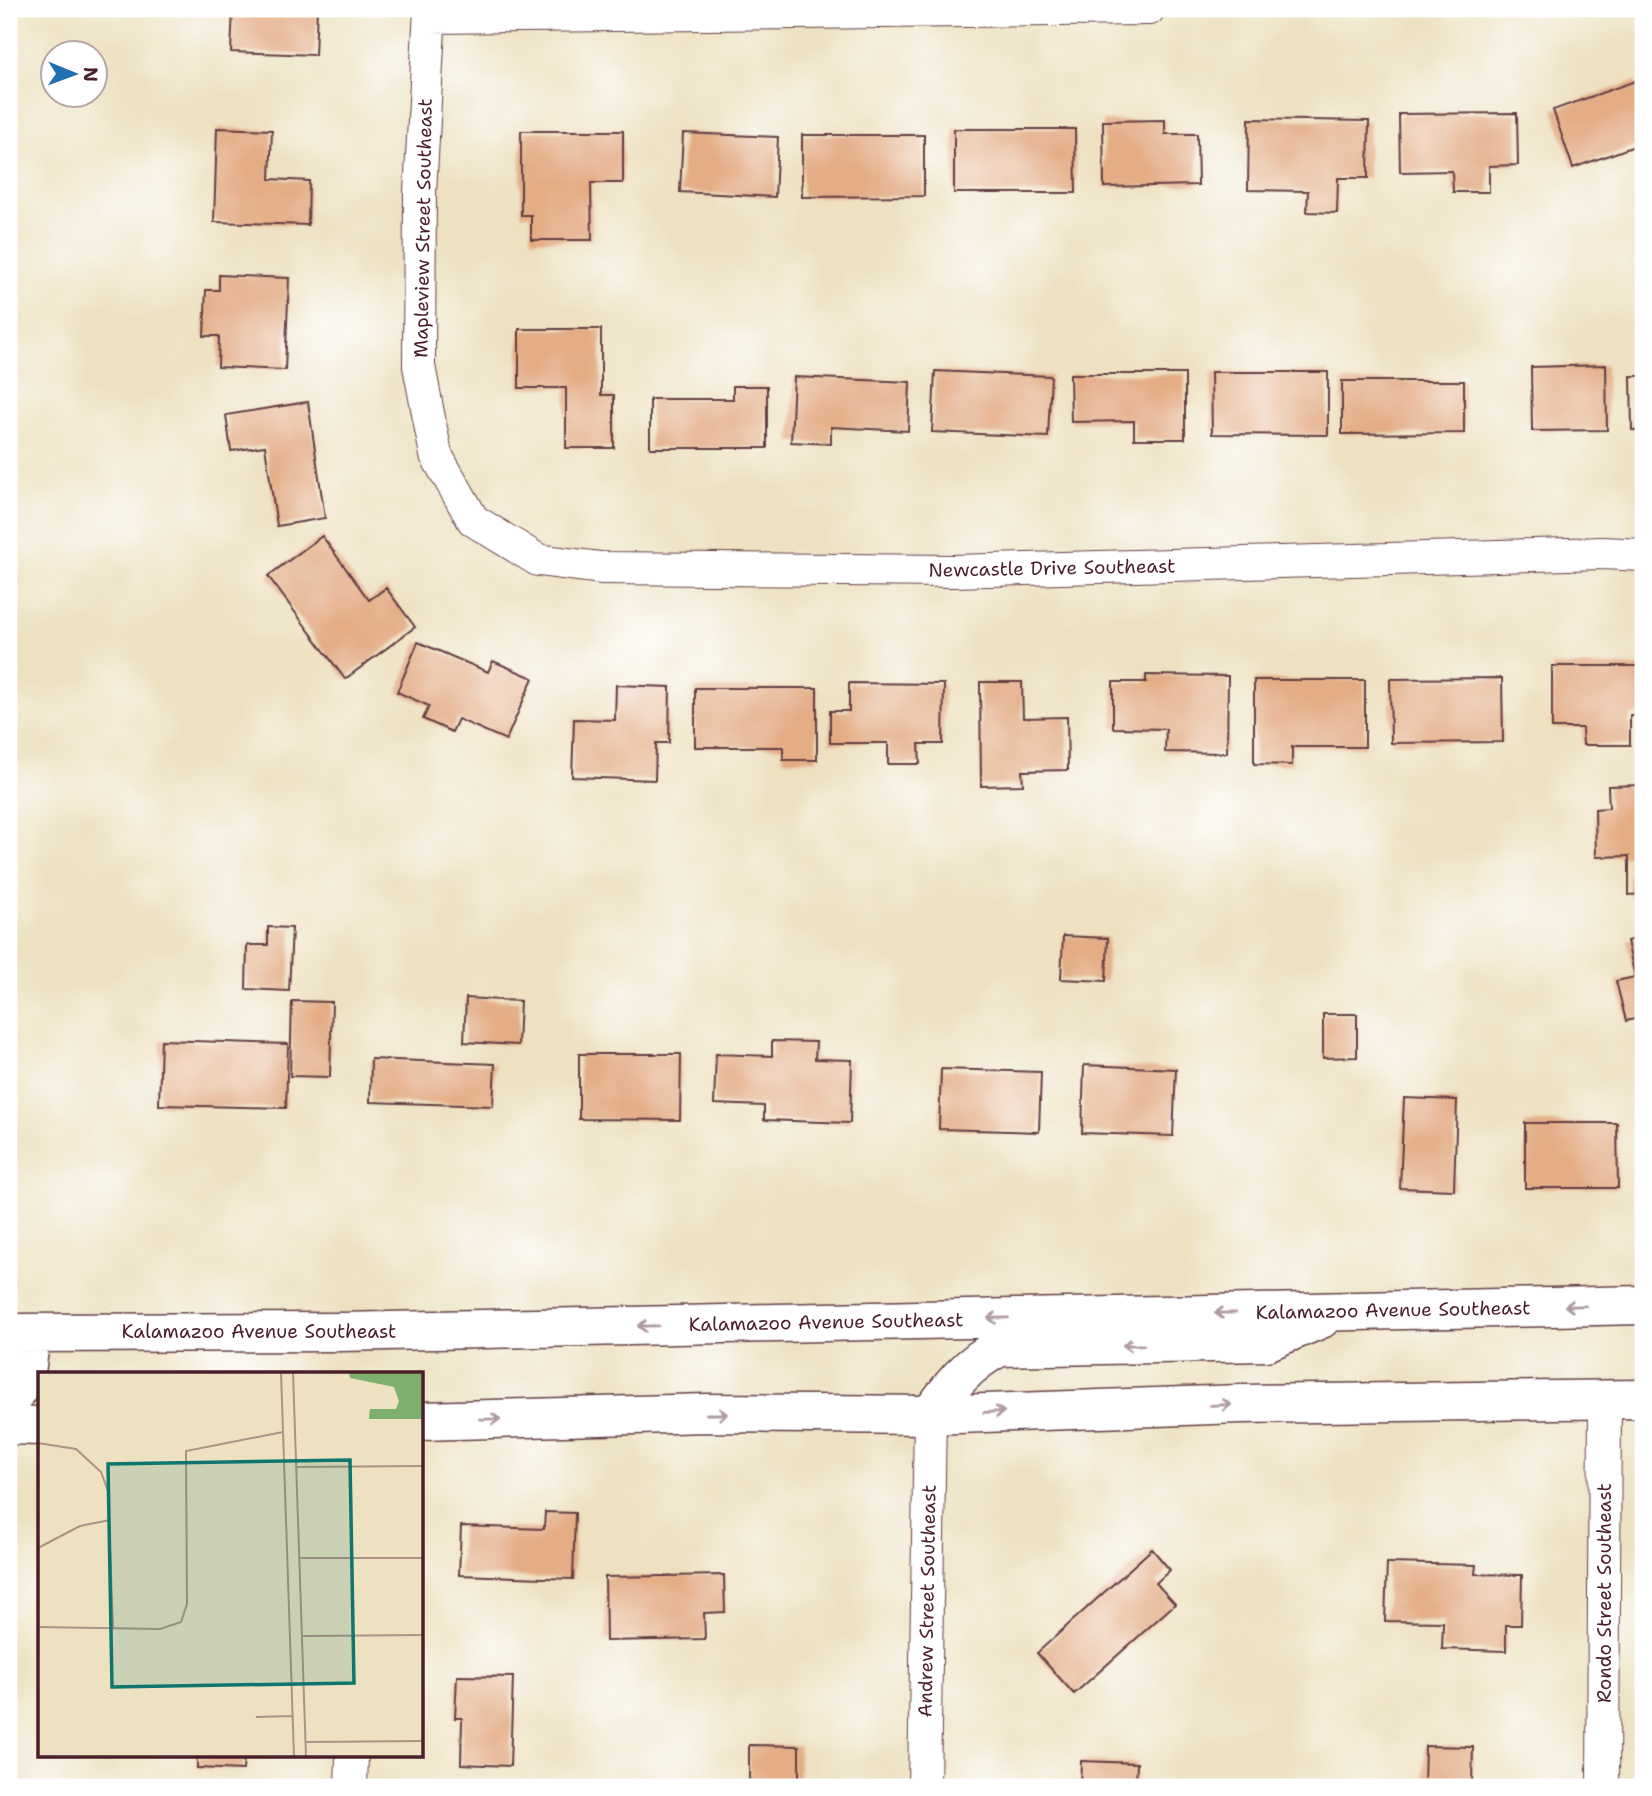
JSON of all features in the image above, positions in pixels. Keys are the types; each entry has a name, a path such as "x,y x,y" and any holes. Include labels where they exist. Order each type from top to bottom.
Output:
{"main road":[{"name":"Kalamazoo Avenue Southeast","path":"20,1333 354,1332 1643,1305"},
{"path":"930,1415 976,1359 1000,1347 1266,1342 1342,1311"},
{"path":"9,1400 25,1381 20,1333"},
{"path":"1512,1400 1545,1380 1643,1376"},
{"path":"424,1421 707,1413 930,1415 1240,1404 1643,1399"},
{"path":"9,1425 38,1426"}],"street":[{"path":"430,13 1149,9"},
{"name":"Mapleview Street Southeast","path":"430,13 420,193 419,366 436,456 473,520"},
{"name":"Newcastle Drive Southeast","path":"473,520 538,560 601,568 953,571 1603,553 1643,555"},
{"name":"Rondo Street Southeast","path":"1603,1787 1605,1399"},
{"name":"Andrew Street Southeast","path":"924,1787 930,1415"},
{"path":"351,1787 352,1758"}],"building":[{"path":"233,9 317,9 315,55 231,52"},
{"path":"1635,81 1643,104 1643,143 1573,168 1553,110"},
{"path":"1517,113 1518,165 1489,166 1489,192 1453,192 1452,171 1400,172 1399,114"},
{"path":"1249,119 1369,121 1368,178 1338,178 1337,213 1307,212 1308,191 1248,190"},
{"path":"1165,120 1165,134 1197,134 1198,185 1104,187 1103,121"},
{"path":"217,128 272,130 270,179 309,181 308,225 214,222"},
{"path":"954,129 1075,129 1076,193 954,193"},
{"path":"521,131 623,131 623,183 591,183 592,240 531,240 531,215 521,215"},
{"path":"683,133 778,137 775,197 680,192"},
{"path":"802,135 924,135 924,196 802,197"},
{"path":"219,275 289,278 285,370 218,367 219,336 204,336 206,290 219,290"},
{"path":"519,329 601,329 601,395 614,395 614,448 566,448 566,388 519,388"},
{"path":"1606,365 1607,430 1532,431 1531,367"},
{"path":"935,371 1051,376 1048,437 932,432"},
{"path":"1211,372 1328,372 1328,435 1212,434"},
{"path":"1070,374 1185,374 1185,439 1134,439 1134,421 1071,422"},
{"path":"1631,376 1643,376 1643,430 1632,430"},
{"path":"794,377 910,382 908,431 831,427 831,444 791,442"},
{"path":"1342,381 1464,381 1464,433 1342,434"},
{"path":"733,386 767,386 767,448 650,448 650,399 733,399"},
{"path":"308,402 325,518 277,526 265,446 231,451 226,415"},
{"path":"322,536 369,600 386,588 415,627 345,679 268,576"},
{"path":"418,642 488,672 493,661 533,678 506,740 458,719 452,732 423,719 429,706 397,692"},
{"path":"1552,666 1643,666 1643,715 1630,715 1630,745 1583,745 1582,728 1552,728"},
{"path":"1146,675 1228,676 1227,753 1165,752 1166,729 1113,728 1113,682 1146,682"},
{"path":"1502,678 1503,742 1391,743 1390,679"},
{"path":"1254,680 1365,680 1365,747 1292,747 1292,765 1254,764"},
{"path":"980,682 1022,682 1023,718 1067,717 1068,770 1022,771 1023,785 981,786"},
{"path":"849,683 944,684 943,744 919,744 920,764 888,764 888,743 830,743 830,711 849,711"},
{"path":"616,685 670,687 669,743 656,743 655,780 572,777 574,719 615,720"},
{"path":"695,688 817,688 817,760 783,760 783,747 695,747"},
{"path":"1643,785 1643,894 1629,895 1629,856 1596,857 1595,809 1609,808 1608,786"},
{"path":"268,927 292,928 289,991 246,989 247,945 268,945"},
{"path":"1063,936 1108,938 1106,981 1061,979"},
{"path":"1643,937 1643,1017 1626,1021 1616,981 1635,977 1627,941"},
{"path":"466,998 520,1001 518,1045 464,1042"},
{"path":"292,1001 332,1002 330,1077 290,1076"},
{"path":"1323,1014 1357,1014 1357,1057 1323,1058"},
{"path":"161,1040 288,1044 286,1108 159,1105"},
{"path":"772,1041 816,1042 815,1059 852,1060 850,1123 764,1120 764,1106 714,1104 716,1054 772,1056"},
{"path":"579,1054 681,1054 680,1120 579,1119"},
{"path":"371,1059 495,1064 493,1106 370,1102"},
{"path":"1084,1065 1176,1069 1173,1136 1082,1133"},
{"path":"941,1069 1041,1072 1039,1132 939,1129"},
{"path":"1404,1098 1457,1100 1454,1190 1400,1188"},
{"path":"1525,1123 1617,1123 1618,1188 1525,1188"},
{"path":"545,1512 575,1513 573,1579 459,1575 461,1526 544,1529"},
{"path":"1152,1549 1170,1570 1156,1583 1175,1604 1074,1694 1037,1653"},
{"path":"1387,1563 1476,1565 1475,1574 1522,1575 1521,1625 1506,1625 1506,1651 1442,1649 1443,1622 1385,1621"},
{"path":"724,1575 725,1612 704,1613 705,1639 606,1641 605,1577"},
{"path":"457,1676 513,1677 510,1766 461,1764 462,1718 455,1718"},
{"path":"749,1745 799,1746 799,1787 749,1787"},
{"path":"1425,1746 1473,1747 1472,1783 1484,1784 1484,1787 1424,1787"},
{"path":"197,1758 244,1758 243,1770 197,1768"},
{"path":"1081,1761 1137,1763 1136,1787 1080,1787"}]}
